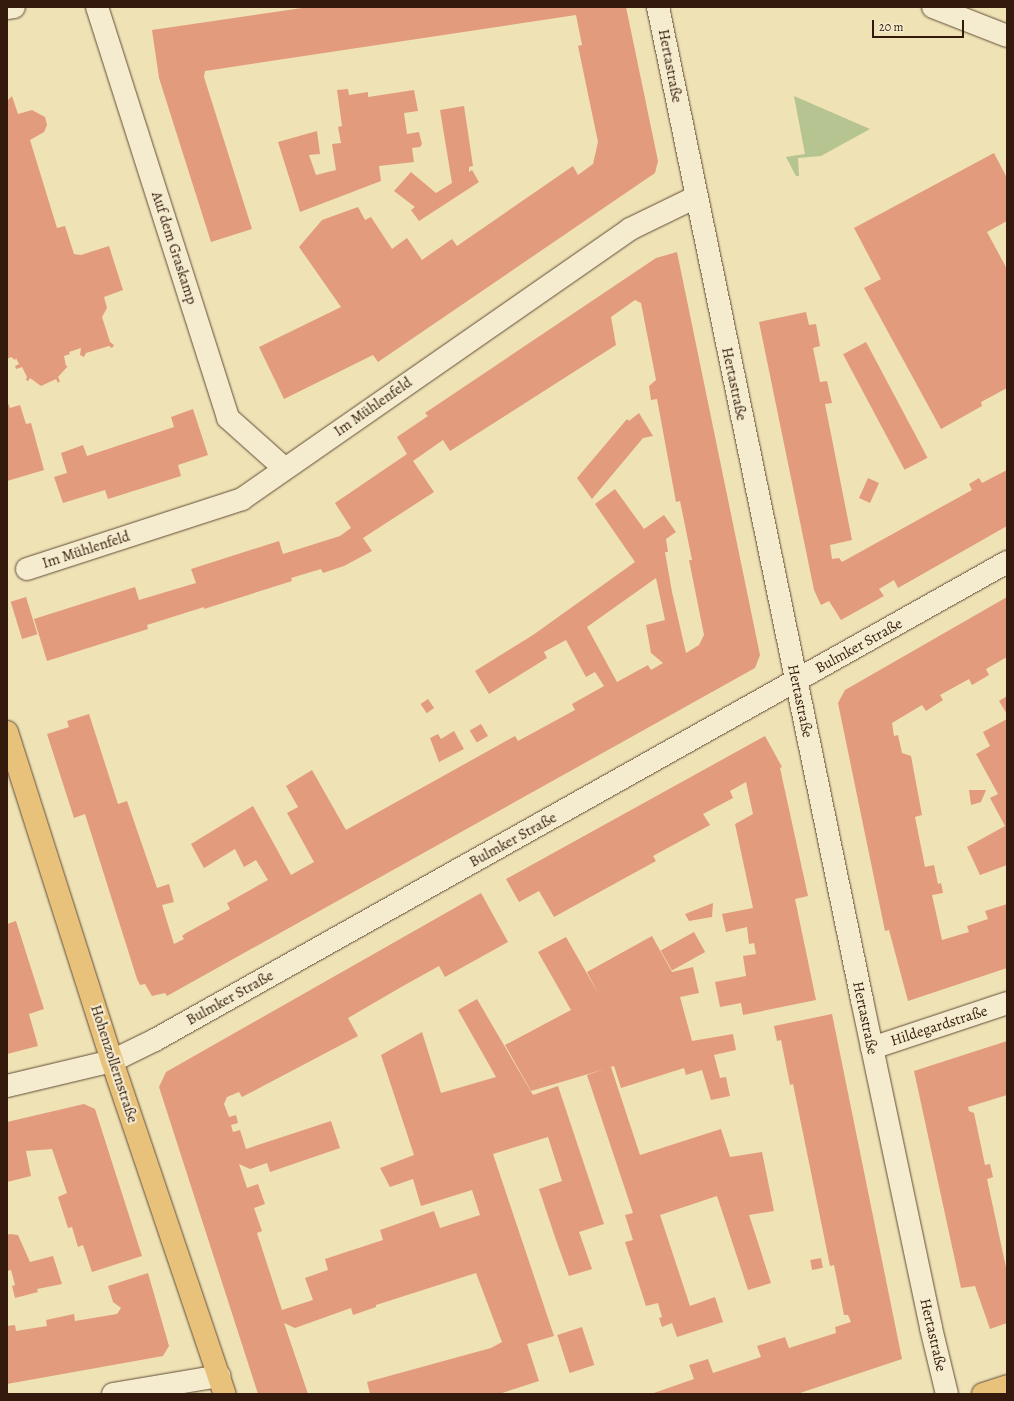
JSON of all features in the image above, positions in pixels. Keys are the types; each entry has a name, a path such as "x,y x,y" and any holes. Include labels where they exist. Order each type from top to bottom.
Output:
{"main road":[{"name":"Hohenzollernstraße","path":"7,732 112,1061 222,1385"},
{"path":"983,1394 1007,1386"}],"street":[{"path":"7,8 14,7"},
{"name":"Auf dem Graskamp","path":"97,7 228,418 284,468"},
{"name":"Hertastraße","path":"658,7 872,1048 931,1328 947,1394"},
{"path":"933,7 973,15 1007,36"},
{"name":"Im Mühlenfeld","path":"27,569 242,499 284,468 630,229 696,197"},
{"name":"Bulmker Straße","path":"7,1086 112,1061 154,1040 796,682 1007,562"},
{"name":"Hildegardstraße","path":"872,1048 1007,1004"},
{"path":"114,1394 222,1385"}],"green space":[{"path":"794,96 870,129 821,156 798,158 799,176 796,176 786,157 805,154"}],"building":[{"path":"309,7 626,7 658,161 655,173 378,362 373,355 284,399 259,347 341,307 299,247 322,220 358,207 365,220 371,217 392,249 407,238 422,260 452,239 457,246 573,166 578,175 593,164 598,142 578,46 582,45 576,15 205,71 204,77 252,229 211,242 159,78 152,30"},
{"path":"348,89 349,95 368,92 368,97 414,90 418,111 404,113 407,134 419,132 422,144 420,147 412,148 414,162 379,166 381,181 300,212 278,142 317,131 320,154 309,155 316,175 336,170 332,144 341,143 338,127 342,126 337,90"},
{"path":"12,96 18,114 32,110 45,117 47,125 44,132 30,140 57,228 65,226 74,254 81,255 109,246 123,290 104,297 107,308 102,317 110,342 114,345 112,348 109,346 86,353 84,357 80,355 81,348 69,352 70,354 64,356 66,366 68,366 58,377 60,381 58,383 56,379 41,386 30,378 28,381 26,380 27,377 22,367 16,369 15,366 19,364 16,358 15,360 11,357 7,359 7,101"},
{"path":"464,106 473,166 469,167 469,172 472,170 479,182 419,221 411,210 415,207 394,191 411,172 436,193 452,183 440,110"},
{"path":"994,153 1007,178 1007,221 987,232 1007,269 1007,388 981,402 982,406 941,429 864,288 881,279 854,228"},
{"path":"677,252 760,655 755,668 167,996 165,993 152,996 145,984 140,985 137,979 85,814 74,818 47,734 69,727 67,721 89,714 118,804 127,801 157,888 169,884 174,902 162,905 174,944 184,939 182,936 186,933 230,909 227,903 268,880 256,860 244,867 235,849 204,868 191,844 253,806 291,875 314,862 287,813 298,807 286,786 312,770 346,830 515,736 518,741 575,710 572,704 604,686 595,672 586,677 566,640 544,652 547,658 489,694 475,671 533,635 635,562 595,504 615,489 644,529 664,515 676,532 666,539 668,552 665,552 672,592 686,653 699,645 704,635 689,560 692,560 680,501 676,502 657,399 651,400 649,386 656,380 641,303 635,300 611,317 616,345 450,451 443,440 413,461 434,492 363,538 372,551 344,566 323,573 321,569 291,578 292,581 204,609 204,607 147,625 148,629 47,661 34,619 135,587 139,600 196,583 191,569 279,541 283,554 340,536 351,528 335,503 407,454 397,437 428,416 425,413 656,258","holes":["656,578 665,620 646,625 651,653 663,663 651,670 648,665 617,682 587,627"]},
{"path":"806,312 809,325 816,324 820,346 813,348 820,382 827,381 832,403 825,404 852,540 830,545 832,559 839,558 842,562 972,490 969,484 979,478 982,483 1007,470 1007,526 898,588 894,580 879,589 884,596 841,620 829,601 821,605 814,590 759,322"},
{"path":"866,342 928,458 905,470 843,354"},
{"path":"7,401 10,408 20,405 26,424 31,423 44,470 7,481"},
{"path":"193,409 208,455 178,465 181,476 108,499 105,490 63,503 54,477 67,473 61,453 83,445 87,456 174,427 171,417"},
{"path":"639,413 653,436 643,438 592,499 577,478 627,419 629,421"},
{"path":"868,478 879,483 870,503 859,498"},
{"path":"26,597 37,634 22,639 11,602"},
{"path":"1007,597 1007,657 986,669 989,675 972,685 969,679 940,695 943,700 926,711 922,705 892,723 894,736 898,735 902,753 911,756 922,815 915,817 925,867 934,865 938,884 941,883 943,893 932,895 942,940 969,932 967,926 988,919 985,911 1007,904 1007,968 908,1001 889,930 885,931 838,703 845,690"},
{"path":"1007,696 1007,714 999,701"},
{"path":"428,699 434,708 427,713 421,704"},
{"path":"1007,719 1007,865 980,875 967,847 1005,826 990,798 998,794 976,754 990,746 983,732"},
{"path":"481,724 488,736 477,743 470,730"},
{"path":"454,731 464,749 439,762 430,738 438,734 441,739"},
{"path":"765,736 782,767 780,768 808,896 795,899 816,1000 743,1015 741,1003 720,1007 715,982 746,976 743,956 756,954 754,943 749,944 747,927 726,932 722,914 753,908 735,824 753,814 746,782 730,791 733,798 703,814 710,825 653,856 656,861 554,917 539,891 519,902 506,879"},
{"path":"969,790 986,790 981,802 971,805"},
{"path":"481,893 508,942 445,977 439,966 348,1018 358,1036 242,1097 239,1092 227,1097 224,1104 229,1117 236,1115 238,1123 231,1125 233,1132 240,1130 246,1149 331,1121 340,1148 270,1172 267,1163 250,1169 239,1164 247,1188 258,1184 265,1204 254,1208 262,1231 257,1233 282,1310 313,1300 305,1278 328,1270 325,1259 383,1240 380,1230 434,1211 440,1228 480,1215 472,1190 421,1206 413,1179 390,1187 380,1168 414,1155 381,1055 422,1032 441,1093 496,1077 458,1010 477,999 533,1095 558,1086 604,1224 579,1232 592,1269 569,1276 539,1189 562,1181 548,1137 493,1154 554,1336 527,1344 539,1381 499,1394 370,1394 367,1382 491,1348 502,1342 476,1273 376,1305 376,1307 353,1315 351,1308 295,1328 284,1323 308,1394 258,1394 159,1087 166,1072"},
{"path":"713,903 712,917 689,921 685,914"},
{"path":"16,921 44,1009 29,1014 38,1046 7,1054 7,924"},
{"path":"694,932 705,952 672,971 661,950"},
{"path":"652,936 672,972 693,967 699,993 680,997 692,1041 733,1034 736,1050 714,1055 720,1078 726,1077 730,1096 711,1100 702,1070 686,1075 684,1068 621,1088 614,1066 611,1067 640,1155 721,1129 730,1157 762,1152 774,1211 749,1215 771,1283 748,1290 717,1196 660,1215 690,1306 715,1297 723,1322 677,1337 672,1323 662,1327 659,1318 662,1317 658,1303 646,1306 625,1242 633,1240 625,1215 633,1213 587,1075 605,1069 531,1091 505,1045 571,1010 538,952 566,937 598,993 587,972"},
{"path":"832,1014 902,1359 797,1394 651,1394 694,1379 689,1365 708,1359 713,1373 761,1357 757,1346 785,1337 789,1348 836,1333 835,1327 851,1322 848,1315 844,1315 834,1265 830,1266 793,1084 790,1085 781,1040 777,1041 774,1026"},
{"path":"1007,1041 1007,1095 968,1107 969,1111 974,1113 985,1165 990,1164 993,1177 987,1179 1007,1272 1007,1323 990,1329 975,1286 961,1288 914,1071"},
{"path":"84,1104 95,1109 142,1256 92,1272 83,1245 78,1247 72,1227 68,1228 58,1197 67,1193 52,1149 26,1151 31,1176 7,1182 7,1122"},
{"path":"7,1235 18,1235 30,1262 53,1256 62,1284 37,1289 38,1292 15,1298 12,1286 15,1285 11,1270 7,1271"},
{"path":"821,1258 823,1268 812,1270 810,1260"},
{"path":"148,1273 169,1346 163,1356 7,1384 7,1326 15,1325 16,1331 47,1326 46,1320 74,1314 75,1321 117,1314 121,1308 113,1302 108,1286"},
{"path":"582,1327 594,1365 570,1373 557,1335"}]}
